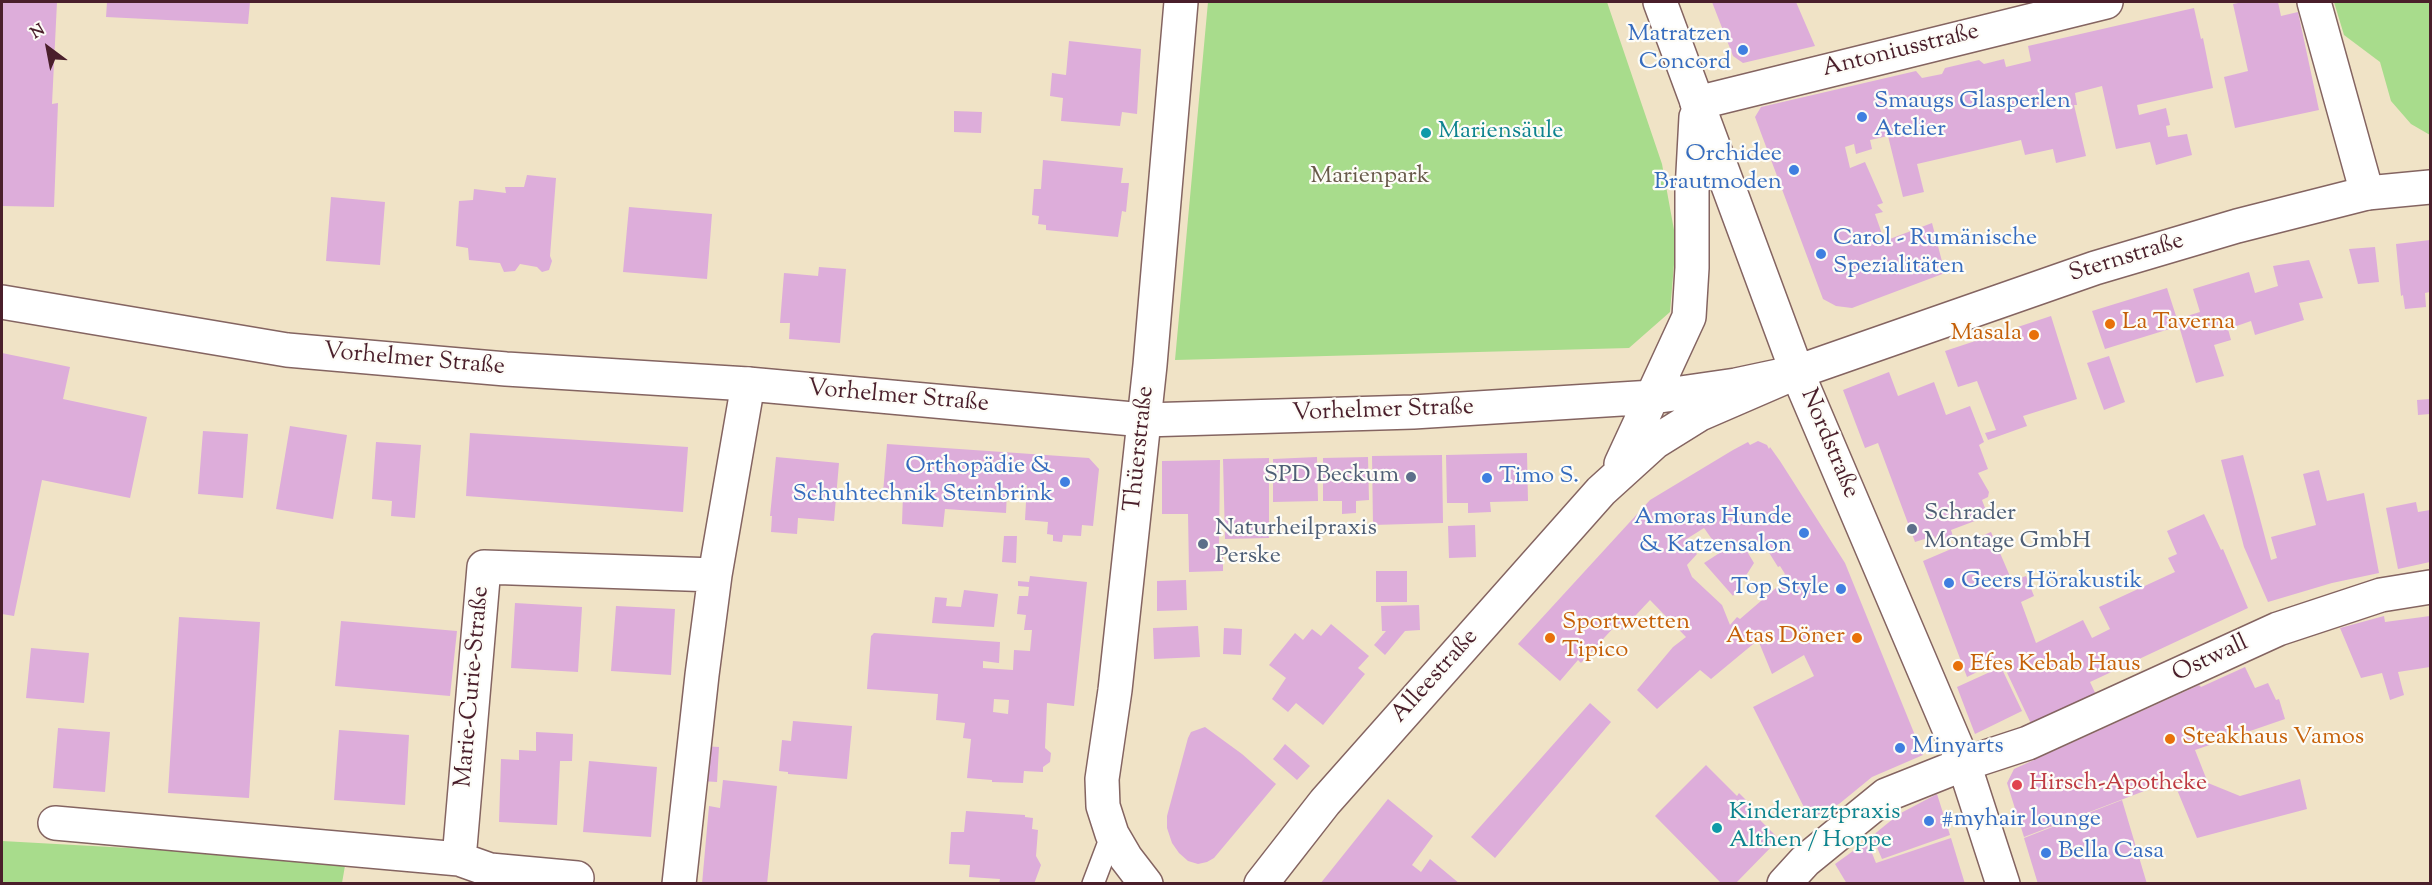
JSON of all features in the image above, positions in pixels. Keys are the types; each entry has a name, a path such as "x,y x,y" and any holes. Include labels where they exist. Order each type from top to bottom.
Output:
{"street":[{"name":"Thüerstraße","path":"1146,884 1126,858 1112,834 1103,806 1102,779 1115,690 1144,420 1181,2"},
{"name":"Nordstraße","path":"1660,2 1797,372 1964,764 2003,884"},
{"name":"Antoniusstraße","path":"1697,103 2106,2"},
{"path":"2314,2 2367,193"},
{"name":"Alleestraße","path":"1616,475 1689,317 1697,103"},
{"name":"Sternstraße","path":"1797,372 2095,268 2237,226 2367,193 2430,187"},
{"name":"Vorhelmer Straße","path":"2,302 287,350 506,369 748,384 1144,420 1413,412 1653,397 1736,385 1797,372"},
{"name":"Alleestraße","path":"1261,884 1325,802 1616,475 1655,442 1700,414 1797,372"},
{"path":"679,884 715,575 748,384"},
{"name":"Marie-Curie-Straße","path":"459,859 484,567 715,575"},
{"name":"Ostwall","path":"1785,884 1804,861 1886,795 1964,764 2028,743 2278,628 2381,595 2430,587"},
{"path":"55,823 459,859 490,870 577,878"}],"lane":[{"path":"1093,884 1112,834"}],"green space":[{"name":"Marienpark","path":"1208,2 1607,2 1662,164 1676,241 1670,312 1629,348 1175,360"},
{"path":"2334,2 2430,2 2430,135 2411,124 2391,101 2380,62 2344,35"},
{"path":"2,841 346,860 342,883 2,883"}],"building":[{"path":"2,2 57,2 52,104 58,103 54,207 2,206"},
{"path":"107,2 250,2 248,24 106,17"},
{"path":"1712,2 1796,2 1815,46 1743,63 1733,56"},
{"path":"2278,2 2281,16 2298,12 2319,110 2235,128 2224,77 2248,71 2233,4"},
{"path":"2194,8 2201,39 2203,38 2213,88 2137,105 2139,115 2166,108 2170,125 2166,126 2168,137 2187,134 2192,155 2156,165 2150,142 2116,149 2102,86 2075,93 2077,105 2074,105 2086,156 2056,163 2053,149 2025,155 2021,140 1917,164 1924,192 1903,197 1888,136 1870,140 1872,149 1856,154 1854,144 1845,147 1850,168 1865,162 1883,203 1877,205 1883,212 1875,214 1882,234 1872,238 1874,245 1932,223 1945,273 1852,308 1836,306 1823,299 1755,117 1761,107 1916,71 1922,78 1942,74 1945,68 1979,60 1984,64 2004,59 2006,67 2031,61 2028,46"},
{"path":"1069,41 1141,49 1137,114 1122,112 1120,126 1061,121 1063,98 1050,96 1052,73 1066,75"},
{"path":"954,111 982,112 981,133 954,132"},
{"path":"1043,160 1123,168 1121,183 1129,183 1126,212 1122,211 1118,237 1046,230 1046,225 1038,224 1039,216 1032,215 1034,189 1041,189"},
{"path":"527,175 556,178 550,256 552,261 549,270 542,272 537,267 520,264 515,271 504,272 500,263 469,260 468,248 456,246 459,201 473,200 474,189 506,193 505,187 524,187"},
{"path":"331,197 385,202 380,265 326,261"},
{"path":"629,207 712,214 707,279 623,272"},
{"path":"2430,240 2430,292 2425,293 2426,307 2405,309 2403,295 2401,296 2396,244"},
{"path":"2375,247 2379,282 2358,284 2349,249"},
{"path":"2309,260 2323,298 2299,303 2304,320 2255,335 2251,321 2228,329 2231,340 2214,345 2224,376 2196,383 2179,326 2105,349 2092,311 2167,288 2177,319 2200,312 2193,289 2249,272 2255,293 2278,286 2273,266"},
{"path":"819,267 846,269 840,343 789,339 790,323 780,323 784,273 818,276"},
{"path":"2051,316 2077,399 2023,416 2027,426 1988,440 1985,433 1996,430 1977,381 1958,387 1945,351"},
{"path":"2,353 70,367 63,399 147,417 130,498 42,480 14,616 2,614"},
{"path":"2109,356 2125,402 2104,410 2087,363"},
{"path":"1889,372 1898,396 1934,382 1946,415 1970,406 1984,442 1979,445 1988,469 1978,473 1989,492 1988,497 1982,500 1988,516 1951,530 1953,536 1937,542 1934,536 1915,542 1878,443 1865,448 1843,390"},
{"path":"2430,399 2430,414 2418,415 2417,400"},
{"path":"290,426 347,435 333,519 276,509"},
{"path":"203,431 248,434 243,498 198,494"},
{"path":"470,433 688,447 683,512 466,496"},
{"path":"1758,441 1767,445 1769,449 1770,447 1845,563 1923,755 1872,777 1839,804 1810,819 1753,707 1814,676 1804,655 1772,674 1758,640 1711,679 1700,670 1657,709 1637,690 1673,647 1686,637 1650,600 1622,630 1616,625 1581,663 1578,660 1560,681 1518,644 1650,500 1733,450 1748,442 1750,445","holes":["1704,528 1721,552 1704,563 1733,596 1754,563 1748,553 1763,543 1785,574 1780,578 1783,582 1740,619 1737,617 1730,625 1722,605 1692,577 1687,565 1697,554 1685,540"]},
{"path":"376,442 421,445 415,518 391,516 392,501 372,499"},
{"path":"887,444 1089,458 1099,469 1093,526 1082,525 1081,536 1063,535 1062,542 1053,541 1053,535 1047,534 1048,522 1025,520 1027,485 1022,485 1022,492 1007,491 1006,513 945,509 943,527 902,524 903,494 883,493"},
{"name":"Timo S.","path":"1527,453 1528,501 1490,502 1491,512 1468,513 1468,503 1447,503 1446,455"},
{"path":"1442,455 1443,523 1373,525 1372,456"},
{"path":"2243,455 2271,560 2277,558 2271,537 2316,525 2303,474 2319,470 2327,501 2364,493 2379,573 2332,583 2268,602 2244,547 2221,460"},
{"path":"776,457 839,463 834,521 798,518 797,534 771,532 772,516 770,516"},
{"path":"1317,457 1318,501 1273,502 1273,459"},
{"path":"1368,457 1369,500 1356,501 1356,513 1342,514 1342,501 1323,501 1323,458"},
{"path":"1269,458 1269,538 1225,539 1223,459"},
{"path":"1220,460 1219,546 1223,546 1223,571 1189,572 1188,514 1162,514 1162,461"},
{"path":"2416,502 2418,512 2430,510 2430,562 2398,569 2386,508"},
{"path":"2204,514 2221,550 2223,549 2248,608 2090,682 2098,699 2034,730 2001,660 1967,677 1923,561 1991,532 2012,581 2026,576 2034,596 2021,602 2036,643 2083,620 2092,638 2110,629 2099,607 2175,572 2168,558 2177,554 2167,531"},
{"path":"1475,525 1476,557 1449,558 1448,526"},
{"path":"1004,536 1017,536 1016,563 1002,562"},
{"path":"1376,571 1407,571 1407,602 1376,602"},
{"path":"1030,576 1087,582 1074,706 1047,703 1045,748 1051,753 1050,762 1043,767 1043,772 1024,771 1023,783 967,778 971,739 963,738 965,723 936,720 938,694 867,689 871,636 874,633 1000,642 999,663 983,661 983,668 1013,670 1014,650 1030,651 1032,630 1024,630 1026,615 1017,614 1019,596 1028,596 1029,587 1018,586 1018,581 1029,582","holes":["994,699 1009,700 1008,714 993,712"]},
{"path":"1186,580 1187,610 1157,611 1157,581"},
{"path":"964,590 998,594 994,627 932,623 935,597 947,598 946,606 961,607"},
{"path":"515,603 582,607 578,672 511,668"},
{"path":"1419,605 1420,630 1405,631 1385,655 1374,645 1386,631 1382,631 1381,606"},
{"path":"616,606 675,609 671,675 611,671"},
{"path":"2384,616 2385,622 2430,616 2430,667 2398,672 2404,695 2390,700 2382,673 2361,678 2340,628"},
{"path":"179,617 260,622 249,798 168,793"},
{"path":"341,621 457,631 450,696 335,686"},
{"path":"1331,624 1369,656 1358,668 1365,674 1323,725 1296,703 1288,712 1272,699 1286,678 1269,665 1295,633 1303,640 1312,629 1321,636"},
{"path":"1198,626 1200,657 1154,659 1153,628"},
{"path":"1224,628 1242,629 1241,655 1223,654"},
{"path":"31,648 89,653 84,703 26,698"},
{"path":"2001,667 2022,711 1975,734 1957,687"},
{"path":"2245,667 2255,688 2268,683 2276,700 2279,699 2285,719 2195,750 2208,783 2240,796 2300,779 2307,809 2197,838 2173,780 2024,837 2007,783 2014,769 2199,685 2201,687"},
{"path":"1590,703 1611,722 1495,858 1471,837"},
{"path":"793,721 852,726 847,779 788,774 788,772 779,771 782,740 791,741"},
{"path":"1205,727 1242,754 1276,784 1214,858 1198,864 1188,861 1172,843 1167,828 1167,816 1188,738 1191,732"},
{"path":"58,728 110,732 105,792 53,788"},
{"path":"339,730 409,735 405,805 334,800"},
{"path":"536,732 573,734 572,761 560,761 557,825 499,822 501,759 519,760 519,750 536,751"},
{"path":"1285,744 1310,766 1297,780 1273,759"},
{"path":"703,746 719,747 717,782 701,781"},
{"path":"589,761 657,767 651,837 583,832"},
{"name":"Kinderarztpraxis Althen / Hoppe","path":"1706,765 1737,796 1739,793 1755,809 1752,812 1779,839 1735,884 1722,884 1655,816"},
{"path":"723,780 777,786 767,884 702,884 709,806 720,808"},
{"path":"1937,794 1950,835 1882,859 1872,836 1899,814"},
{"path":"1388,799 1433,836 1412,865 1421,872 1430,859 1460,884 1320,884"},
{"path":"2122,800 2147,884 2038,884 2024,838"},
{"path":"966,811 1025,815 1025,817 1033,818 1032,829 1038,830 1036,856 1041,865 1034,884 999,884 1000,879 969,877 970,865 949,864 951,832 964,832"},
{"path":"1951,838 1965,884 1847,884 1835,864 1867,841 1876,863"}],"place":[{"name":"Matratzen Concord","path":"1743,50"},
{"name":"Smaugs Glasperlen Atelier","path":"1862,117"},
{"name":"Mariensäule","path":"1426,133"},
{"name":"Orchidee Brautmoden","path":"1794,170"},
{"name":"Carol - Rumänische Spezialitäten","path":"1821,254"},
{"name":"La Taverna","path":"2110,324"},
{"name":"Masala","path":"2034,335"},
{"name":"SPD Beckum","path":"1411,477"},
{"name":"Timo S.","path":"1487,478"},
{"name":"Orthopädie & Schuhtechnik Steinbrink","path":"1065,482"},
{"name":"Schrader Montage GmbH","path":"1912,529"},
{"name":"Amoras Hunde & Katzensalon","path":"1804,533"},
{"name":"Naturheilpraxis Perske","path":"1203,544"},
{"name":"Geers Hörakustik","path":"1949,583"},
{"name":"Top Style","path":"1841,589"},
{"name":"Sportwetten Tipico","path":"1550,638"},
{"name":"Atas Döner","path":"1857,638"},
{"name":"Efes Kebab Haus","path":"1958,666"},
{"name":"Steakhaus Vamos","path":"2170,739"},
{"name":"Minyarts","path":"1900,748"},
{"name":"Hirsch-Apotheke","path":"2017,785"},
{"name":"#myhair lounge","path":"1929,821"},
{"name":"Kinderarztpraxis Althen / Hoppe","path":"1717,828"},
{"name":"Bella Casa","path":"2046,853"}]}
